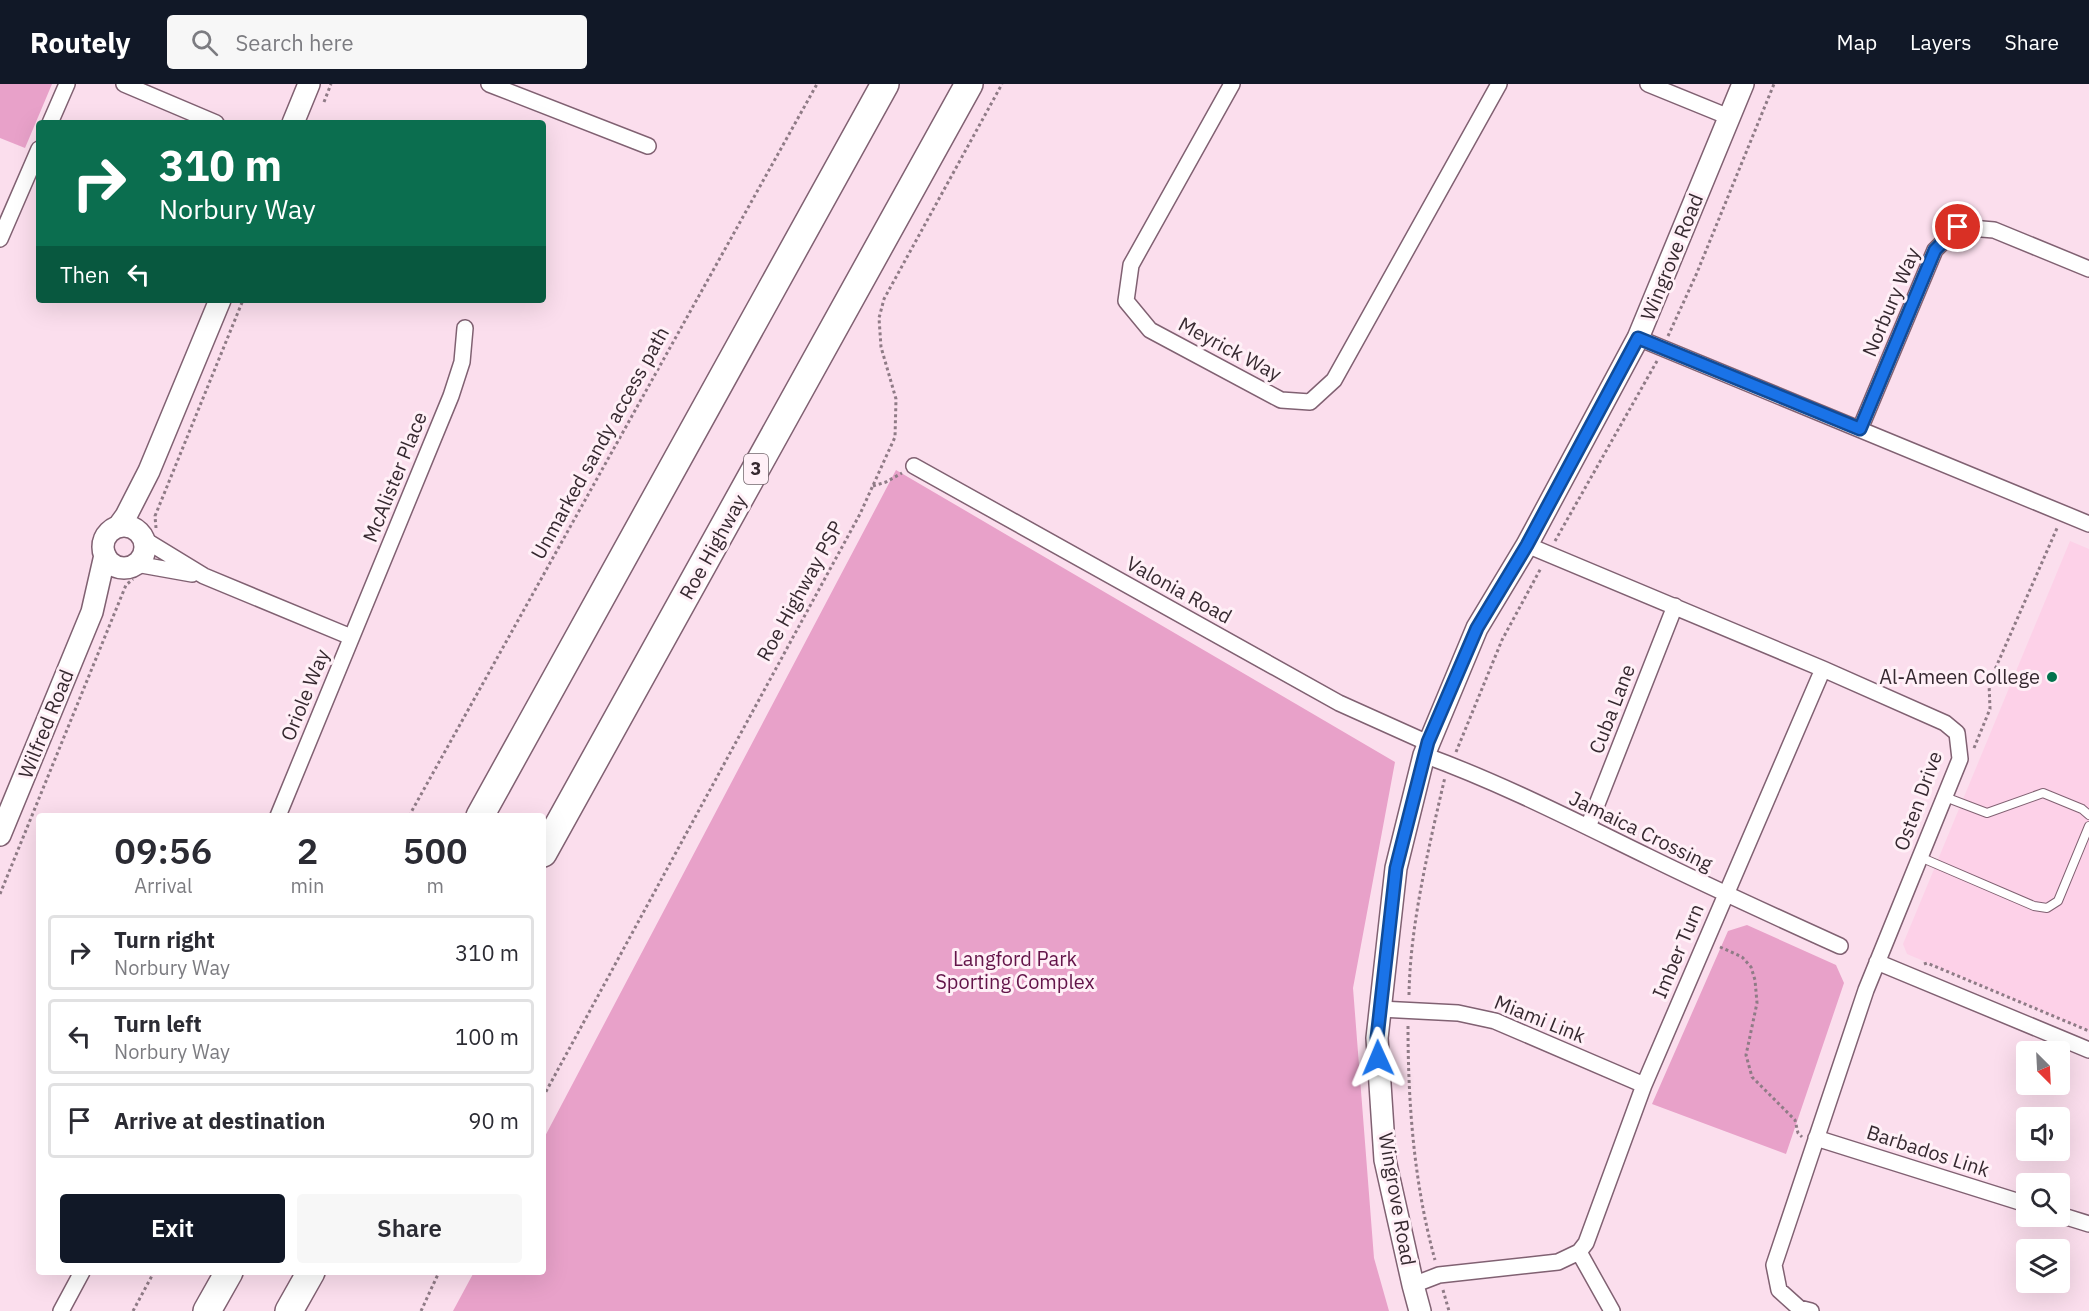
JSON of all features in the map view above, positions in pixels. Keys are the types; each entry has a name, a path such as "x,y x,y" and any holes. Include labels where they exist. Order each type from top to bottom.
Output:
{"highway":[{"path":"482,813 885,84"},
{"name":"Roe Highway","path":"546,848 969,84"},
{"path":"207,1311 227,1275"},
{"path":"289,1311 309,1275"}],"street":[{"path":"51,120 67,84"},
{"path":"124,84 209,120"},
{"path":"294,120 309,84"},
{"path":"489,84 648,146"},
{"name":"Meyrick Way","path":"1232,84 1131,265 1126,301 1150,330 1281,400 1310,402 1334,380 1499,84"},
{"path":"1648,84 1729,117"},
{"name":"Wingrove Road","path":"1420,1311 1385,1160 1377,1038 1396,868 1426,749 1477,628 1527,545 1638,338 1743,84"},
{"path":"0,239 36,156"},
{"name":"Norbury Way","path":"1860,429 1935,250 1958,227 1994,230 2089,269"},
{"path":"118,527 149,471 219,303"},
{"name":"McAlister Place","path":"351,637 451,396 462,362 465,328"},
{"path":"1638,338 2089,524"},
{"name":"Valonia Road","path":"914,466 1339,703 1426,749"},
{"path":"148,536 131,527 118,527 112,530 104,541 105,555 115,566 134,569 141,559 148,536 149,471"},
{"name":"Oriole Way","path":"148,536 204,576 351,637 279,813"},
{"name":"Osten Drive","path":"1527,545 1823,669 1945,723 1957,733 1960,759 1877,962 1774,1265 1779,1290 1799,1308 1811,1311"},
{"name":"Wilfred Road","path":"0,835 92,612 105,555"},
{"name":"Oriole Way","path":"134,569 204,576"},
{"name":"Wilfred Road","path":"92,612 134,569"},
{"name":"Cuba Lane","path":"1588,827 1675,606"},
{"name":"Imber Turn","path":"1579,1252 1586,1243 1644,1085 1823,669"},
{"name":"Jamaica Crossing","path":"1426,749 1450,765 1588,827 1725,894 1840,946"},
{"path":"1877,962 2089,1050"},
{"name":"Miami Link","path":"1380,1009 1458,1013 1495,1021 1644,1085"},
{"name":"Barbados Link","path":"1816,1138 2016,1201"},
{"path":"2070,1218 2089,1224"},
{"path":"1413,1285 1439,1275 1558,1262 1579,1252 1611,1311"},
{"path":"61,1311 80,1275"}],"lane":[{"path":"1945,797 1987,813 2038,795 2048,794 2082,808 2089,815"},
{"path":"1920,857 2034,906 2047,908 2058,901 2089,826"}],"path":[{"name":"Unmarked sandy access path","path":"411,813 817,84"},
{"name":"Roe Highway PSP","path":"546,1091 860,514 873,486 895,437 896,428 896,399 881,347 879,318 884,299 1002,84"},
{"path":"1449,1311 1416,1167 1408,1078 1409,972 1426,858 1445,775 1502,640 1663,348 1696,275 1774,84"},
{"path":"148,536 242,303"},
{"path":"873,486 886,482 914,466"},
{"path":"0,894 134,569"},
{"path":"1706,940 1742,957 1751,967 1755,980 1757,1003 1746,1055 1752,1077 1795,1120 1798,1132 1804,1138 1816,1138"},
{"path":"133,1311 152,1275"},
{"path":"420,1311 438,1275"}],"shaded area":[{"name":"Al-Ameen College","path":"2070,541 2089,549 2089,1031 1907,954 1903,944"}],"green space":[{"path":"0,84 52,84 25,148 0,138"},
{"name":"Langford Park Sporting Complex","path":"896,470 1395,762 1353,988 1374,1258 1389,1311 453,1311 472,1275 546,1275 546,1134"},
{"path":"1747,925 1836,965 1844,983 1786,1154 1652,1104 1728,931"}],"place":[{"name":"Al-Ameen College","path":"2052,677"}],"route":[{"path":"1378,1058 1377,1038 1396,868 1428,742 1477,628 1527,545 1638,338 1860,429 1935,250 1958,227"}]}
